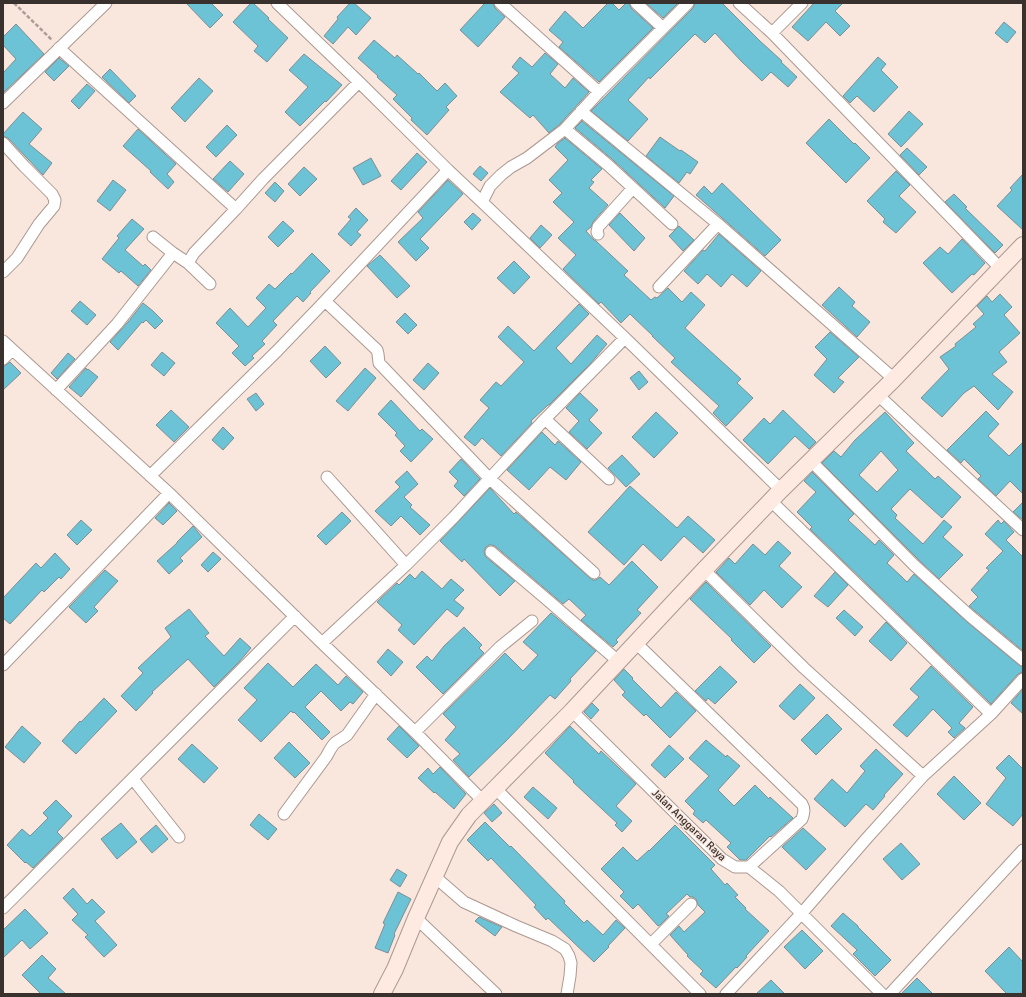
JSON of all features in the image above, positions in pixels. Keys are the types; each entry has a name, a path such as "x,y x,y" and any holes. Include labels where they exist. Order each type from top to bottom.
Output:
{"street":[{"path":"3,103 106,3"},
{"path":"277,3 448,170 625,338 776,495 991,714"},
{"path":"500,3 599,92"},
{"path":"636,3 663,28"},
{"path":"482,202 490,186 501,175 527,158 565,129 599,92 688,3"},
{"path":"739,3 772,33 1000,268"},
{"path":"772,33 802,3"},
{"path":"59,48 236,209"},
{"path":"188,263 194,253 359,82"},
{"path":"581,111 718,224 894,378"},
{"path":"565,129 608,165 672,224"},
{"path":"3,143 52,194 55,200 54,206 39,224 17,258 3,272"},
{"path":"150,476 277,351 448,170"},
{"path":"598,234 598,227 633,188"},
{"path":"659,287 718,224"},
{"path":"153,237 188,263 210,284"},
{"path":"382,994 395,969 450,842 469,815 572,711 776,495 878,395 1023,245"},
{"path":"56,390 117,324 173,253"},
{"path":"325,301 377,350 379,362 489,478 594,573"},
{"path":"322,643 454,517 545,419 625,338"},
{"path":"3,341 169,493 415,732 483,801"},
{"path":"3,359 12,350"},
{"path":"878,395 1023,530"},
{"path":"545,419 609,479"},
{"path":"810,461 914,565 970,616 1023,660"},
{"path":"327,477 406,564"},
{"path":"3,665 169,493"},
{"path":"491,552 618,661"},
{"path":"704,570 804,668 923,776"},
{"path":"3,908 295,616"},
{"path":"415,732 500,647 532,621"},
{"path":"636,643 802,804 804,807 802,819 750,867 779,891 802,913 882,994"},
{"path":"726,994 802,913 923,776 991,714 1023,679"},
{"path":"284,814 331,748 347,735 376,694"},
{"name":"Jalan Anggaran Raya","path":"572,711 722,859 735,867 750,867"},
{"path":"133,778 179,837"},
{"path":"496,789 700,994"},
{"path":"890,994 1023,850"},
{"path":"434,876 464,902 516,926 552,940 565,949 570,956 571,963 567,994"},
{"path":"651,944 691,904"},
{"path":"416,918 496,994"}],"path":[{"path":"14,3 59,48"}],"building":[{"path":"186,3 211,3 223,15 210,28"},
{"path":"251,3 253,3 269,18 268,19 288,38 267,62 254,51 258,46 233,22"},
{"path":"350,3 354,3 371,18 356,35 348,27 333,44 324,36 338,19 337,17"},
{"path":"485,3 493,3 495,8 505,17 478,47 460,30"},
{"path":"608,3 612,3 619,10 626,3 629,3 631,8 653,28 599,82 559,47 563,42 549,30 565,11 583,28"},
{"path":"646,3 678,3 663,18"},
{"path":"695,3 722,3 797,77 788,87 771,72 762,81 715,33 705,43 695,34 650,79 649,77 628,100 648,119 628,141 591,111 693,8"},
{"path":"814,3 843,3 835,11 850,26 840,36 826,22 808,41 792,27"},
{"path":"1004,22 1016,32 1007,43 995,33"},
{"path":"16,24 44,54 3,93 3,73 16,59 3,45 3,37"},
{"path":"374,40 395,58 397,55 418,74 419,73 437,91 445,83 457,96 446,107 449,110 427,135 411,120 412,118 393,99 397,95 358,58"},
{"path":"545,53 558,64 550,74 565,88 573,78 589,92 560,124 549,133 533,115 530,118 500,92 519,73 512,67 520,57 532,67"},
{"path":"304,54 342,85 300,126 285,112 308,87 289,70"},
{"path":"878,57 886,64 881,70 898,87 874,112 857,96 850,103 843,96"},
{"path":"59,58 69,66 54,81 45,72"},
{"path":"110,69 136,96 129,103 102,77"},
{"path":"199,78 213,91 185,122 171,108"},
{"path":"87,84 95,91 79,109 71,101"},
{"path":"909,111 923,124 901,147 888,134"},
{"path":"23,112 42,129 29,144 52,163 43,175 8,138 3,136 3,134"},
{"path":"829,119 870,158 846,183 806,143"},
{"path":"582,121 674,196 665,208 613,160 575,128"},
{"path":"227,125 237,135 216,157 206,147"},
{"path":"138,129 176,164 167,174 174,182 168,189 150,172 151,171 123,146"},
{"path":"660,137 698,162 690,174 687,172 679,183 646,156"},
{"path":"565,138 602,169 591,180 594,182 589,188 608,205 593,222 591,227 586,231 628,271 624,275 651,300 655,297 657,298 668,288 682,302 691,292 705,305 685,328 741,379 737,383 753,398 726,426 713,413 719,406 671,362 675,358 653,336 630,314 621,323 601,302 599,304 563,269 576,255 558,238 574,222 553,202 562,193 549,180 568,160 555,147"},
{"path":"907,148 927,167 919,175 900,155"},
{"path":"417,153 427,162 401,190 391,181"},
{"path":"371,158 381,176 363,185 353,168"},
{"path":"230,161 244,174 228,192 213,179"},
{"path":"480,166 488,173 481,181 473,174"},
{"path":"304,167 317,179 300,196 288,184"},
{"path":"896,171 910,185 899,196 916,212 896,233 883,222 885,219 867,201"},
{"path":"1023,174 1023,230 997,206 1012,190 1010,188"},
{"path":"113,180 126,190 110,211 97,201"},
{"path":"448,180 463,194 420,239 429,248 416,261 398,242 423,218 418,212"},
{"path":"275,182 284,191 275,202 265,193"},
{"path":"722,183 781,240 765,256 696,195 704,186 712,194"},
{"path":"954,194 967,207 965,208 1003,245 995,253 945,202"},
{"path":"356,208 368,220 357,232 361,235 351,246 338,234 351,219 348,217"},
{"path":"473,213 481,220 472,230 464,222"},
{"path":"620,213 645,238 634,251 609,225"},
{"path":"132,219 144,229 125,250 143,266 145,264 151,270 138,286 121,271 119,273 102,259 119,238 117,236"},
{"path":"283,221 294,231 278,247 268,237"},
{"path":"541,225 552,235 540,248 530,238"},
{"path":"679,226 694,240 683,251 669,236"},
{"path":"719,234 761,271 747,287 732,274 721,287 707,274 698,284 684,271 703,250 705,251"},
{"path":"962,239 985,263 974,275 972,274 952,293 923,263 940,247 948,254"},
{"path":"312,253 330,271 310,292 311,293 303,302 297,296 273,321 277,325 262,341 265,344 252,356 254,358 245,366 232,353 239,346 216,323 230,308 248,327 266,308 256,298 269,284 275,289"},
{"path":"380,255 410,286 397,298 367,266"},
{"path":"514,261 530,277 514,294 497,278"},
{"path":"839,287 855,302 852,306 870,322 857,337 822,305"},
{"path":"1000,294 1012,307 1004,315 1020,333 999,352 1007,362 992,374 1013,392 998,410 974,386 964,393 942,417 921,398 949,369 940,357 956,346 955,344 976,327 973,324 984,314 977,306 987,296 992,302"},
{"path":"80,301 96,315 87,325 71,311"},
{"path":"143,303 163,321 155,329 146,320 143,323 142,322 118,350 110,342"},
{"path":"579,304 589,314 556,348 571,364 597,335 607,344 590,364 531,421 532,423 501,456 482,438 475,446 464,437 489,408 480,400 496,382 501,386 524,362 498,337 508,326 534,351"},
{"path":"405,313 417,325 408,334 396,322"},
{"path":"830,332 859,357 838,378 844,382 834,393 814,375 827,359 815,347"},
{"path":"325,346 341,363 326,378 310,361"},
{"path":"162,352 175,363 164,376 151,365"},
{"path":"68,353 75,359 57,379 51,373"},
{"path":"10,362 21,373 3,390 3,367"},
{"path":"428,363 439,373 424,390 413,380"},
{"path":"86,368 98,377 81,397 69,387"},
{"path":"365,368 376,378 348,411 336,401"},
{"path":"639,371 648,382 639,390 630,378"},
{"path":"256,393 264,404 256,411 247,399"},
{"path":"580,393 598,410 589,420 602,433 587,449 569,432 579,421 566,408"},
{"path":"391,400 420,431 422,429 433,439 411,462 400,451 405,446 395,435 397,433 378,414"},
{"path":"171,410 189,427 174,442 156,425"},
{"path":"783,410 816,442 809,449 795,436 768,464 743,440 764,418 770,424"},
{"path":"986,411 999,424 988,436 1009,456 1023,442 1023,494 1010,481 996,496 978,479 981,476 964,459 961,463 947,450"},
{"path":"656,412 678,433 654,458 632,437"},
{"path":"885,412 914,443 906,451 935,479 938,476 961,497 942,518 910,489 891,509 897,515 895,518 923,544 944,520 952,527 943,537 963,555 939,579 822,463 834,451 841,457 855,440","holes":["881,451 898,470 877,492 859,475"]},
{"path":"223,427 234,438 223,450 212,440"},
{"path":"542,432 555,445 558,441 581,462 566,480 550,467 529,490 507,470"},
{"path":"622,455 640,474 626,487 608,468"},
{"path":"461,459 480,479 464,496 454,486 458,481 449,472"},
{"path":"407,471 418,484 404,497 412,505 410,507 430,525 420,535 401,516 391,526 375,511 400,487 395,482"},
{"path":"812,472 854,514 848,520 875,545 879,540 894,555 887,563 907,582 914,574 966,621 1023,667 1023,672 1018,674 991,704 810,529 812,527 797,512 816,492 804,481"},
{"path":"630,486 677,528 688,516 715,540 703,553 684,536 661,561 643,544 624,565 588,532"},
{"path":"490,488 514,514 516,512 593,580 600,577 609,585 632,561 658,587 637,610 641,613 616,640 618,642 613,647 581,620 586,615 569,599 563,604 495,546 489,545 486,547 484,551 486,557 515,581 500,596 464,559 462,562 440,541"},
{"path":"1023,502 1023,520 1013,512"},
{"path":"169,503 177,511 163,525 155,518"},
{"path":"342,512 351,521 326,545 317,536"},
{"path":"81,520 92,530 77,545 67,535"},
{"path":"998,520 1001,524 1004,521 1014,532 1006,540 1023,557 1023,651 969,606 978,597 971,590 989,570 986,568 1003,551 985,534"},
{"path":"193,526 202,537 180,558 183,561 169,574 157,561"},
{"path":"778,541 791,553 779,566 802,587 782,608 764,590 750,605 716,572 729,558 735,564 753,544 765,555"},
{"path":"213,552 221,559 208,572 201,565"},
{"path":"55,553 70,569 61,579 59,577 44,592 42,590 10,624 3,618 3,598 36,563 41,568"},
{"path":"105,570 118,581 94,607 98,611 86,623 69,607"},
{"path":"422,571 442,589 451,579 464,590 454,600 464,608 457,617 447,609 414,645 398,630 402,625 377,602 397,583 399,585 410,574 415,579"},
{"path":"835,572 848,585 828,607 814,596"},
{"path":"706,582 771,646 754,663 731,640 732,639 690,599"},
{"path":"189,609 209,633 205,636 224,656 240,638 251,648 214,687 188,659 152,692 153,693 136,711 121,696 143,673 138,668 171,637 165,628"},
{"path":"844,610 863,627 855,636 836,618"},
{"path":"551,613 596,651 570,679 571,681 555,699 550,695 469,777 453,760 460,754 445,740 456,727 443,714 505,653 523,671 538,655 523,642"},
{"path":"886,622 907,643 891,661 869,641"},
{"path":"464,627 482,645 479,648 484,653 443,694 416,667 427,656 432,661 444,646"},
{"path":"388,649 403,662 391,676 377,662"},
{"path":"268,663 293,687 316,664 338,685 346,676 363,692 353,704 350,702 341,711 321,691 305,707 330,732 322,740 294,712 293,713 291,711 261,742 238,720 257,700 244,688"},
{"path":"720,666 737,682 715,704 708,698 706,701 695,691"},
{"path":"931,666 973,707 959,723 965,728 954,738 948,732 952,728 933,709 907,737 893,725 919,697 910,689"},
{"path":"624,669 661,708 676,692 696,711 670,738 646,714 644,716 622,695 625,692 614,680"},
{"path":"800,684 815,698 794,720 779,706"},
{"path":"1023,689 1023,714 1011,703"},
{"path":"104,698 117,711 76,754 62,741"},
{"path":"592,703 599,710 591,719 584,712"},
{"path":"827,714 842,729 816,755 801,740"},
{"path":"22,726 41,743 24,763 5,747"},
{"path":"399,726 419,746 407,758 387,739"},
{"path":"570,726 599,754 601,751 636,784 616,806 632,821 622,832 615,825 617,823 573,782 574,781 545,753"},
{"path":"706,740 726,757 727,755 740,766 718,790 734,806 755,785 769,799 770,797 793,818 771,837 770,836 746,860 740,860 727,847 731,843 706,820 703,823 693,814 695,811 685,801 709,776 689,758"},
{"path":"289,742 310,763 295,778 274,758"},
{"path":"192,744 218,768 204,783 178,759"},
{"path":"669,745 684,759 665,778 651,765"},
{"path":"876,749 903,774 873,810 866,804 845,827 814,799 832,779 847,793 865,771 860,766"},
{"path":"1009,755 1023,769 1023,814 1013,826 986,804 1006,778 996,768"},
{"path":"440,767 466,794 454,809 418,778 428,768 433,774"},
{"path":"954,776 981,803 964,820 937,794"},
{"path":"533,787 557,808 548,819 524,797"},
{"path":"56,800 72,816 57,832 63,838 33,868 26,862 25,863 7,845 22,829 30,836 48,818 43,813"},
{"path":"494,804 502,813 492,822 484,813"},
{"path":"259,814 277,829 268,840 250,825"},
{"path":"485,822 565,901 564,903 584,923 587,920 603,935 616,920 625,928 594,962 548,918 546,920 534,907 536,905 491,858 488,861 467,840"},
{"path":"121,823 137,842 117,859 101,839"},
{"path":"156,825 168,839 152,853 140,839"},
{"path":"675,825 715,865 711,869 725,885 727,883 738,895 735,897 746,908 745,909 769,931 737,968 736,967 716,988 700,974 703,971 687,956 688,955 670,935 679,926 684,932 705,912 698,905 696,899 687,894 666,914 669,916 658,926 638,904 633,909 620,896 624,892 601,869 623,847 637,861"},
{"path":"803,828 826,849 806,870 782,847"},
{"path":"901,843 920,864 902,880 883,859"},
{"path":"397,869 407,875 400,887 390,880"},
{"path":"73,888 87,904 92,899 105,912 95,921 117,945 104,957 85,937 88,935 72,920 78,914 63,898"},
{"path":"398,892 411,899 394,934 395,935 388,953 375,948 385,924 383,923"},
{"path":"25,909 48,933 30,949 22,940 3,958 3,930"},
{"path":"843,913 858,926 891,960 875,976 853,954 857,950 831,926"},
{"path":"479,917 502,927 495,936 475,921"},
{"path":"802,930 823,951 805,969 784,947"},
{"path":"1009,947 1023,962 1023,991 1019,994 1007,994 985,971"},
{"path":"42,955 56,969 48,978 66,994 41,994 22,975"},
{"path":"917,978 933,994 901,994"},
{"path":"771,980 785,994 756,994"}]}
